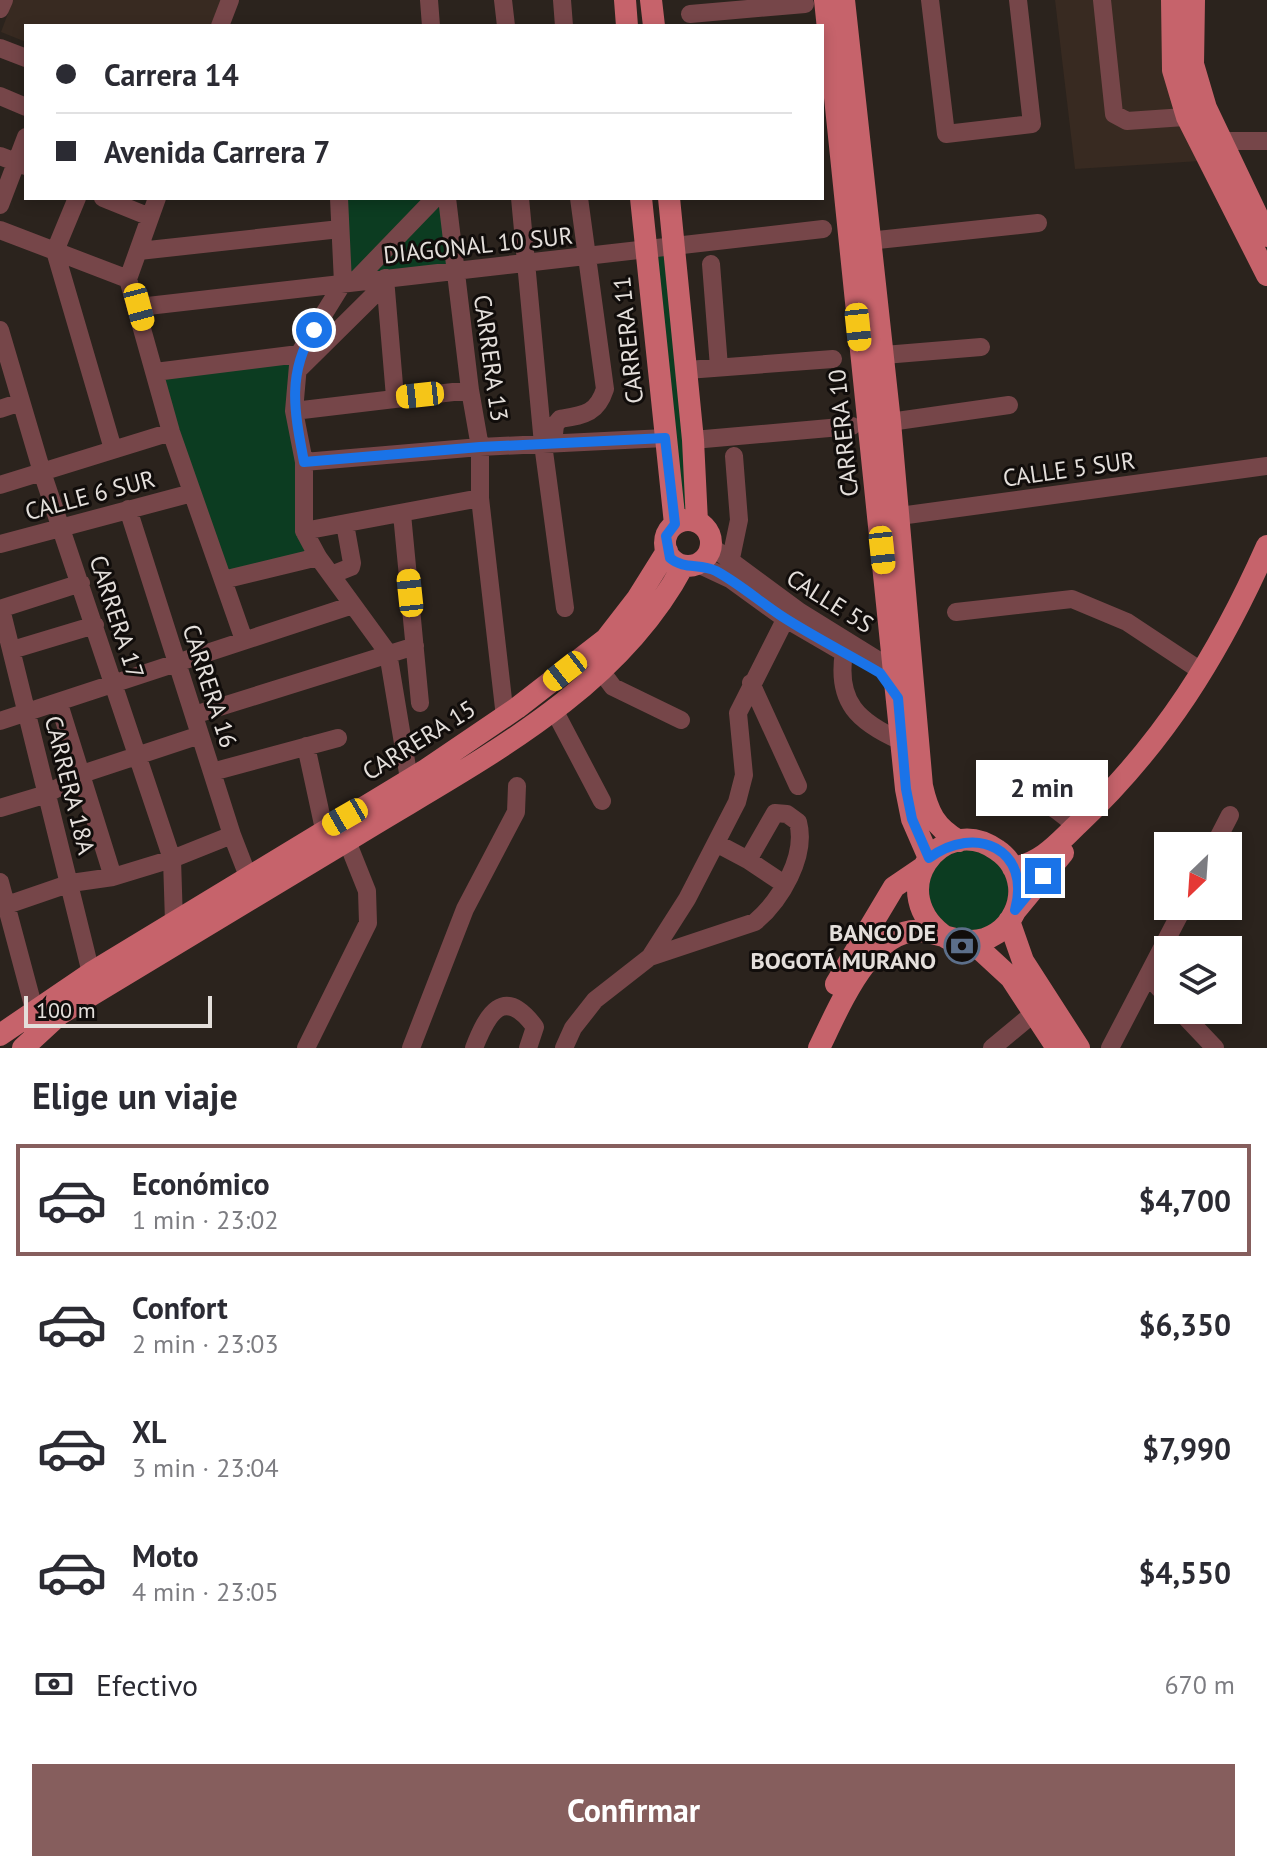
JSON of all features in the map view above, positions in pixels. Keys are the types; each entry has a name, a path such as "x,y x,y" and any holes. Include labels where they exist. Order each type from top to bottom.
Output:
{"main road":[{"path":"625,0 627,24"},
{"path":"651,0 654,24"},
{"name":"CARRERA 10","path":"844,0 840,149 868,241 872,356 890,422 888,518 895,670 906,700 901,741 912,819 926,863"},
{"path":"1172,0 1173,70 1199,116 1267,275"},
{"path":"1194,0 1193,64 1199,116"},
{"name":"CARRERA 10","path":"815,2 819,24"},
{"name":"CARRERA 10","path":"824,55 872,356 906,700 927,810 941,830 959,841"},
{"path":"1210,140 1267,236"},
{"name":"CARRERA 11","path":"641,200 665,438 686,523"},
{"path":"669,200 693,440 686,523"},
{"path":"686,523 709,532 690,557 666,536 686,523"},
{"path":"1013,868 1041,858 1124,780 1175,716 1267,546"},
{"name":"CARRERA 15","path":"23,1048 60,1014 252,887 324,829 505,717 606,639 637,599 690,557"},
{"name":"CARRERA 15","path":"0,1035 34,1009 174,922 347,841 513,739 620,654 657,610 690,557"},
{"path":"819,1048 848,991 881,945 904,933 924,931 972,942 999,932 1057,859 1129,794 1180,733 1267,581"},
{"path":"802,1048 894,887 947,845 959,841 991,845 1013,868 1019,886 1012,916 1023,961 1079,1048"},
{"path":"926,863 917,883 920,908 933,929 947,938"},
{"path":"972,942 1011,978 1057,1048"}],"street":[{"path":"0,9 4,0"},
{"path":"221,24 230,0"},
{"path":"429,0 431,24"},
{"path":"503,0 506,24"},
{"path":"562,0 564,24"},
{"path":"930,0 946,134 1032,124 1018,0"},
{"path":"1102,0 1114,114 1127,121 1199,116"},
{"path":"689,13 815,2"},
{"path":"0,48 24,57"},
{"path":"0,96 24,106"},
{"path":"1210,140 1267,141"},
{"path":"0,205 24,141"},
{"path":"76,200 55,251 113,449"},
{"path":"108,200 150,217"},
{"path":"156,200 128,279 139,307 171,432 244,640"},
{"path":"339,200 340,229 349,282"},
{"path":"409,779 388,653 318,557 304,531 304,462 294,411 298,362 349,282 433,200"},
{"name":"CARRERA 13","path":"447,200 470,390 480,447 480,498 505,717"},
{"path":"520,200 565,608"},
{"path":"548,444 560,419 590,414 600,405 605,389 579,200"},
{"path":"868,241 1038,223"},
{"path":"139,251 340,229"},
{"name":"DIAGONAL 10 SUR","path":"139,307 823,229"},
{"path":"0,230 128,279"},
{"path":"711,264 719,367"},
{"path":"155,372 298,362 385,280"},
{"path":"385,280 395,397"},
{"name":"CARRERA 17","path":"1,339 42,472 172,859 174,922"},
{"path":"872,356 981,347"},
{"path":"687,370 833,359"},
{"path":"294,411 470,390"},
{"path":"0,409 21,402"},
{"path":"890,422 1009,405"},
{"path":"693,440 852,426"},
{"path":"0,485 171,432"},
{"path":"304,462 480,447 665,438"},
{"path":"730,563 739,520 734,456"},
{"name":"CALLE 5 SUR","path":"888,518 1267,466"},
{"name":"CALLE 6 SUR","path":"0,544 192,493"},
{"path":"304,531 480,498"},
{"name":"CARRERA 16","path":"128,509 232,835 252,887"},
{"path":"402,514 420,703"},
{"path":"331,575 351,567 345,524"},
{"path":"223,580 318,557"},
{"name":"CALLE 5S","path":"690,557 730,563 788,612 880,673 906,700"},
{"name":"CALLE 5S","path":"690,557 895,670"},
{"path":"1,609 81,583"},
{"path":"956,612 1072,599 1127,622 1201,671"},
{"path":"0,721 353,605"},
{"name":"CARRERA 18A","path":"1,609 91,973"},
{"path":"564,1048 573,1028 595,1000 650,957 668,933 716,843 737,802 744,775 738,713 788,612"},
{"path":"12,650 95,625"},
{"path":"194,715 415,646"},
{"path":"844,652 843,688 854,709 871,728 901,741"},
{"path":"601,671 613,687 681,720"},
{"path":"0,678 19,673"},
{"path":"751,683 798,786"},
{"path":"59,704 113,877"},
{"path":"553,708 602,801"},
{"path":"0,808 47,794 82,774 200,735"},
{"path":"212,772 338,738"},
{"path":"306,746 324,829"},
{"path":"411,1048 465,909 516,812 517,786"},
{"path":"995,790 1028,794 1058,808 1075,826"},
{"path":"650,957 755,922 769,911 797,858 803,838 798,822 787,814 775,813 748,860"},
{"path":"1221,832 1230,815"},
{"path":"7,905 71,883 113,877 172,859 232,835"},
{"path":"306,1048 368,923 367,891 347,841"},
{"path":"716,843 784,884"},
{"path":"0,882 34,1009"},
{"path":"1110,1048 1177,920"},
{"path":"0,964 19,957"},
{"path":"1148,976 1154,983"},
{"path":"474,1048 487,1017 496,1008 506,1006 528,1017 535,1027 528,1048"},
{"path":"992,1048 1034,1013"},
{"path":"1192,1024 1215,1048"}],"shaded area":[{"path":"13,0 223,0 214,24 24,24 24,41 1,32"},
{"path":"1055,0 1166,0 1200,161 1075,169"}],"green space":[{"path":"343,200 442,200 451,268 349,275"},
{"path":"666,254 690,511 681,516 657,255"},
{"path":"299,354 294,411 318,557 223,580 155,372"},
{"path":"966,847 992,858 1000,865 1006,874 1008,894 1000,921 966,936 933,920 926,873 933,862"}],"place":[{"name":"BANCO DE BOGOTÁ MURANO","path":"962,946"}],"route":[{"path":"314,330 299,354 294,411 304,462 480,447 665,438 675,524 666,536 665,544 670,558 683,566 698,564 730,579 784,618 880,673 888,681 898,698 906,789 912,819 929,858 947,845 959,841 991,845 1004,855 1017,877 1019,899 1015,910 1043,876"}]}
